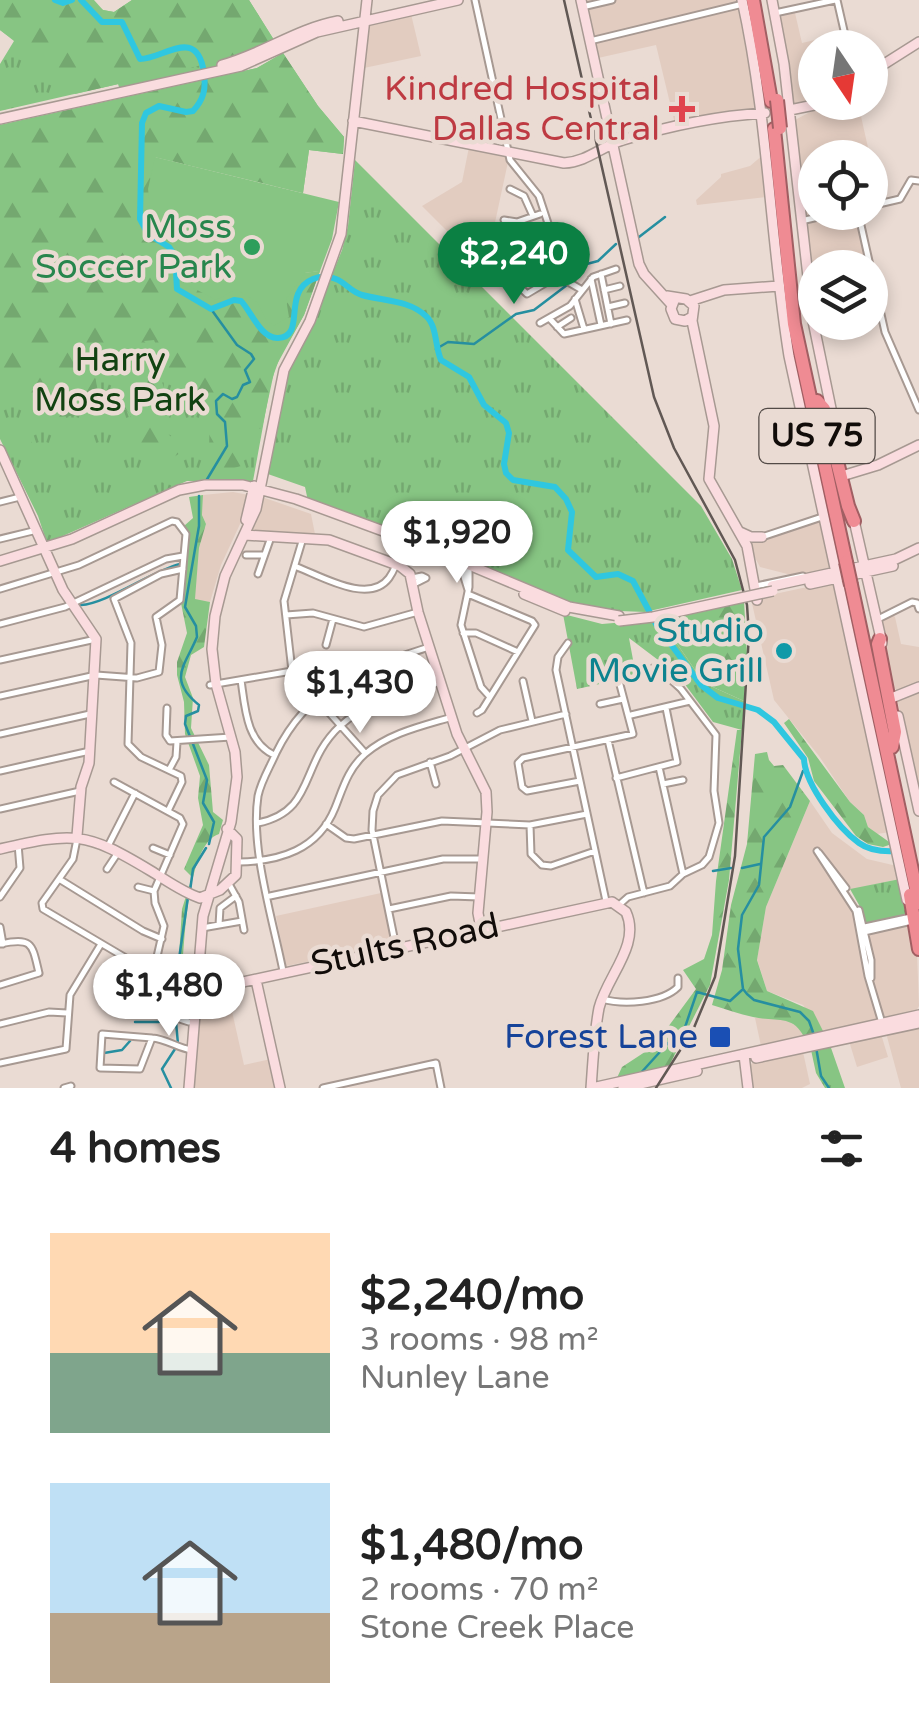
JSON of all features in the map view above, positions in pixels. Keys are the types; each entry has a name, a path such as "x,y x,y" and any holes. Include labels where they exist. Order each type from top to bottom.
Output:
{"highway":[{"name":"US 75","path":"757,4 780,105 777,131 792,310 850,574 892,747 908,796 911,869"},
{"name":"US 75","path":"777,131 799,309 878,714 908,796 900,814 898,833 919,903"},
{"path":"792,310 795,357 815,466"},
{"path":"817,401 824,409 854,521"},
{"path":"880,639 895,732 892,747"},
{"path":"911,869 919,950"}],"main road":[{"path":"187,1088 206,897 227,829 231,773 228,738 213,684 212,619 225,568 242,534 256,490 283,364 310,321 340,230 364,0"},
{"path":"420,6 434,0"},
{"path":"0,117 262,59 321,24 458,0"},
{"path":"581,4 642,272 672,300 692,303 702,296 778,281"},
{"path":"757,4 780,105 778,281 796,388 825,516 850,574 876,620 894,696 908,796 919,811"},
{"path":"290,39 362,18"},
{"path":"308,35 321,24"},
{"path":"888,64 919,42"},
{"path":"353,121 568,163 584,160 612,144 731,115 762,116 780,105 798,109"},
{"path":"762,116 780,105"},
{"path":"762,116 777,131 798,207"},
{"path":"514,168 522,156"},
{"path":"803,230 813,321 854,521 850,574 895,841 911,869 911,919 919,950"},
{"path":"672,300 674,318 691,322"},
{"path":"692,303 691,322 714,430 708,476 744,543 754,587"},
{"path":"845,475 919,445"},
{"path":"0,450 3,464 22,496 56,574 96,639 90,752 80,791 77,836"},
{"path":"0,564 45,552 205,488 256,490 404,542 580,613 618,618 850,574 919,552"},
{"path":"738,530 751,537 762,537"},
{"path":"242,534 329,540 396,564 413,581 418,612 452,717 488,799 479,897 481,929"},
{"path":"773,589 811,578 850,574"},
{"path":"894,696 919,687"},
{"path":"0,848 77,836 113,848 190,894 206,897 229,884 236,875 236,836 227,829"},
{"path":"190,1050 189,1022 206,897"},
{"name":"Stults Road","path":"194,993 606,902 623,902"},
{"path":"623,902 630,921 630,939 602,1000 595,1087 744,1058"},
{"path":"256,980 280,1088"},
{"path":"623,1088 916,1021"},
{"path":"744,1058 748,1088"}],"street":[{"path":"475,0 508,152 514,168 539,196 564,274 582,290"},
{"path":"581,4 612,0"},
{"path":"590,41 757,4 836,0 844,30"},
{"path":"888,202 900,199 915,181"},
{"path":"504,220 517,222 537,215 524,196 510,190"},
{"path":"546,230 518,240 501,236 492,258 528,294 564,274"},
{"path":"862,230 885,332 919,410"},
{"path":"528,237 534,254"},
{"path":"507,276 527,256 550,248"},
{"path":"519,288 537,271 553,265 554,277"},
{"path":"540,323 575,299 591,279 616,269"},
{"path":"601,274 611,324"},
{"path":"591,279 601,326"},
{"path":"604,290 620,286"},
{"path":"575,299 584,329"},
{"path":"608,307 624,303"},
{"path":"557,327 571,318"},
{"path":"550,319 564,334 626,320"},
{"path":"0,502 22,496"},
{"path":"744,543 825,516"},
{"path":"0,589 56,574 172,521 182,527 187,537 178,602 156,616 162,645 161,670 143,678 96,675 0,696"},
{"path":"0,539 37,530"},
{"path":"258,574 271,537"},
{"path":"303,538 285,594 292,671 365,753"},
{"path":"296,566 366,590 386,582 404,542"},
{"path":"246,555 264,555"},
{"path":"0,624 72,604 166,559 183,556"},
{"path":"468,567 468,592 461,622 481,687 490,697"},
{"path":"168,812 182,782 180,776 142,757 128,744 131,643 114,599 161,574 184,569"},
{"path":"754,587 795,575 811,578"},
{"path":"468,592 534,623 477,713"},
{"path":"876,620 912,602 919,609"},
{"path":"284,615 308,612 370,627 418,612"},
{"path":"326,645 333,619"},
{"path":"463,633 476,633 518,652"},
{"path":"0,660 96,639"},
{"path":"568,643 556,665 606,902"},
{"path":"283,971 258,823 260,790 275,756 291,727 315,700 356,672 429,647"},
{"path":"623,902 672,885 707,860 720,818 714,791 716,735 676,684 653,668"},
{"path":"213,684 292,671"},
{"path":"241,680 255,740 275,756"},
{"path":"580,781 526,791 518,763 523,758 633,734 619,681"},
{"path":"258,823 280,818 294,806 318,754 340,726 377,703 440,682"},
{"path":"523,682 532,721"},
{"path":"600,704 624,699"},
{"path":"630,715 690,702"},
{"path":"167,708 167,738 177,742 228,738"},
{"path":"616,778 677,762 666,708"},
{"path":"0,734 93,714"},
{"path":"396,947 372,836 372,811 380,792 397,775 500,730 566,714"},
{"path":"238,862 306,848 326,824 345,779 365,753 397,734 452,717"},
{"path":"608,740 644,893"},
{"path":"169,770 176,758 177,742"},
{"path":"0,771 90,752"},
{"path":"430,762 436,784"},
{"path":"659,767 683,874"},
{"path":"663,784 683,780"},
{"path":"77,836 75,854 42,907 153,974 164,926 154,890 183,824 180,818 114,782"},
{"path":"0,809 80,791"},
{"path":"107,869 135,793"},
{"path":"326,824 350,839 442,822 530,825 587,814"},
{"path":"530,825 531,854 542,865 551,866 595,852"},
{"path":"1,893 20,868 18,844"},
{"path":"153,848 170,855"},
{"path":"847,892 817,851 859,910 870,960 870,981 883,1027"},
{"path":"269,896 443,859 483,860"},
{"path":"59,879 144,932 162,939"},
{"path":"229,884 244,930"},
{"path":"138,887 154,890"},
{"path":"220,926 220,908 236,896"},
{"path":"388,909 451,896 479,897"},
{"path":"862,930 911,919"},
{"path":"202,928 242,920"},
{"path":"0,927 2,944 19,940 32,946 37,976 0,985"},
{"path":"0,1063 66,1049 70,994 101,944"},
{"path":"602,1000 619,1003 670,994 678,987 678,978"},
{"path":"114,998 189,1022"},
{"path":"0,1024 49,1012 67,1012"},
{"path":"152,1038 140,1068 100,1068 102,1034 165,1039 190,1050"},
{"path":"323,1088 436,1063 441,1088"}],"shaded area":[{"path":"585,0 740,0 757,105 753,110 736,110 675,124 656,45 598,58"},
{"path":"795,13 799,30 798,107 793,104 779,17"},
{"path":"411,14 421,56 364,68 370,24"},
{"path":"862,120 866,140 798,140 798,165 793,121"},
{"path":"469,147 504,155 508,162 491,241 474,258 422,206 462,182"},
{"path":"764,154 767,197 697,205 696,200 721,174 750,166"},
{"path":"806,230 859,230 863,250 808,250"},
{"path":"203,495 249,495 247,509 221,565 210,602 194,600 199,548 206,524 202,515"},
{"path":"262,497 311,514 315,534 248,533"},
{"path":"822,520 831,571 803,578 760,567 748,544"},
{"path":"835,581 890,832 877,834 868,827 864,815 850,802 774,700 751,599"},
{"path":"890,612 895,617 901,644 919,647 919,683 898,691 894,688 879,616"},
{"path":"919,690 919,798 897,699"},
{"path":"810,801 832,833 867,859 897,866 900,879 844,891 857,922 878,1021 825,1036 803,1005 767,991 757,959 766,907"},
{"path":"381,893 392,945 286,966 276,916"},
{"path":"910,924 917,952 919,1006 916,1011 884,1020 874,992 866,933"},
{"path":"227,989 244,1065 271,1059 278,1088 193,1088 200,995"},
{"path":"755,1018 782,1018 800,1028 804,1037 761,1046"},
{"path":"919,1028 919,1088 901,1088 886,1033"},
{"path":"881,1034 888,1057 857,1067 849,1041"},
{"path":"803,1052 810,1084 802,1088 752,1088 752,1063"}],"green space":[{"path":"0,0 94,0 103,10 114,12 132,0 249,0 274,40 254,54 218,63 217,68 120,90 118,84 0,111 0,64 14,41 0,30"},
{"path":"0,0 88,0 114,12 132,0 249,0 274,40 246,55 75,94 51,66 0,30"},
{"name":"Harry Moss Park","path":"283,53 344,137 343,154 309,150 303,193 155,157 305,273 320,271 304,315 271,382 253,481 187,481 47,543 0,439 0,125 257,68"},
{"name":"Harry Moss Park","path":"283,53 344,137 343,154 309,150 303,193 155,157 152,224 183,254 257,302 266,320 305,273 320,271 304,315 275,368 262,428 245,437 241,466 212,469 210,398 176,387 154,340 144,341 151,350 172,411 170,420 178,424 168,434 175,440 175,447 189,447 174,457 163,451 161,445 158,459 166,487 151,451 139,448 129,414 122,404 114,403 119,389 114,376 104,371 100,363 93,362 101,413 58,417 52,423 44,418 44,424 27,434 34,446 26,451 30,460 16,451 22,437 14,435 26,423 25,413 37,414 42,406 34,404 40,389 35,388 30,400 19,387 0,393 0,125 257,68"},
{"name":"Moss Soccer Park","path":"155,157 339,202 332,239 320,271 305,273 286,299 289,317 274,326 266,320 257,302 236,289 216,300 184,283 183,254 152,224 148,189"},
{"path":"355,160 701,506 732,559 742,590 645,612 595,610 560,600 470,560 308,501 305,487 265,473 282,383 342,250"},
{"path":"203,495 202,515 206,524 199,548 195,599 210,602 204,647 191,655 185,677 193,698 191,728 209,765 213,812 223,820 219,834 208,841 200,855 190,894 182,970 190,972 186,1018 159,1010 177,987 182,909 192,877 184,869 203,825 198,798 200,776 185,734 177,662 187,633 181,603 188,542 184,526 193,518 189,497"},
{"path":"744,601 744,701 704,683 660,619"},
{"path":"563,614 602,624 660,619 704,683 744,701 742,730 713,722 678,675 629,638 636,676 577,689"},
{"path":"789,719 850,802 864,815 868,827 892,844 868,844 856,836 814,781 808,758 784,723"},
{"path":"737,730 742,730 729,880 710,985 669,1066 616,1080 622,1067 654,1046 696,989 683,970 704,959 712,935"},
{"path":"767,752 774,766 783,765 810,801 766,907 757,960 767,991 813,1011 824,1033 804,1037 789,1022 712,1005 747,844 755,754"},
{"path":"900,879 909,916 865,925 850,889"},
{"path":"830,1045 845,1088 825,1088 816,1073 811,1050"}],"waterway":[{"path":"55,0 72,0"},
{"path":"81,0 102,22 122,22 140,59 187,47 200,59 204,89 193,111 159,106 146,113 142,123 140,219 148,234 169,247 175,256 177,289 211,309 241,301 261,329 278,338 287,336 291,330 303,285 319,277 340,281 358,294 420,311 433,326 441,360 469,377 484,405 506,423 506,473 513,480 555,487 566,499 572,512 568,550 596,577 618,574 633,581 656,624 701,685 718,698 758,710 774,722 804,759 810,781 824,805 851,836 863,846 898,851"},
{"path":"639,237 665,217"},
{"path":"572,278 583,265 598,261 616,244"},
{"path":"436,349 448,342 474,344 516,314 534,310 567,285"},
{"path":"206,481 227,446 225,422 217,414 216,401 223,394 232,399 237,397 243,385 250,382 245,370 254,359 237,345 211,309"},
{"path":"191,739 186,716 198,711 199,705 181,680 197,637 196,626 185,607 199,526 199,496"},
{"path":"81,605 180,564"},
{"path":"193,744 207,780 203,803 214,822 209,844"},
{"path":"803,771 790,807 764,837 759,885 742,915 738,949 747,994 754,1000 800,1012 809,1021 814,1035"},
{"path":"190,891 193,869 206,848"},
{"path":"742,868 760,864"},
{"path":"713,871 731,868"},
{"path":"176,1016 183,983 179,959 188,897"},
{"path":"639,1075 668,1043 682,1036 697,992 730,1001 742,990"},
{"path":"166,1012 179,1003"},
{"path":"135,1022 159,1022 163,1017"},
{"path":"176,1022 178,1044"},
{"path":"104,1053 122,1050 130,1041"},
{"path":"816,1047 821,1076 829,1088"},
{"path":"171,1088 162,1069 175,1049"}],"tram line":[{"path":"564,0 654,397 674,448 735,560 747,605 749,635 735,856 715,977 693,1030 656,1088"}],"place":[{"name":"Kindred Hospital Dallas Central","path":"682,109"},
{"name":"Moss Soccer Park","path":"252,247"},
{"name":"Studio Movie Grill","path":"784,651"},
{"name":"Forest Lane","path":"720,1037"}]}
